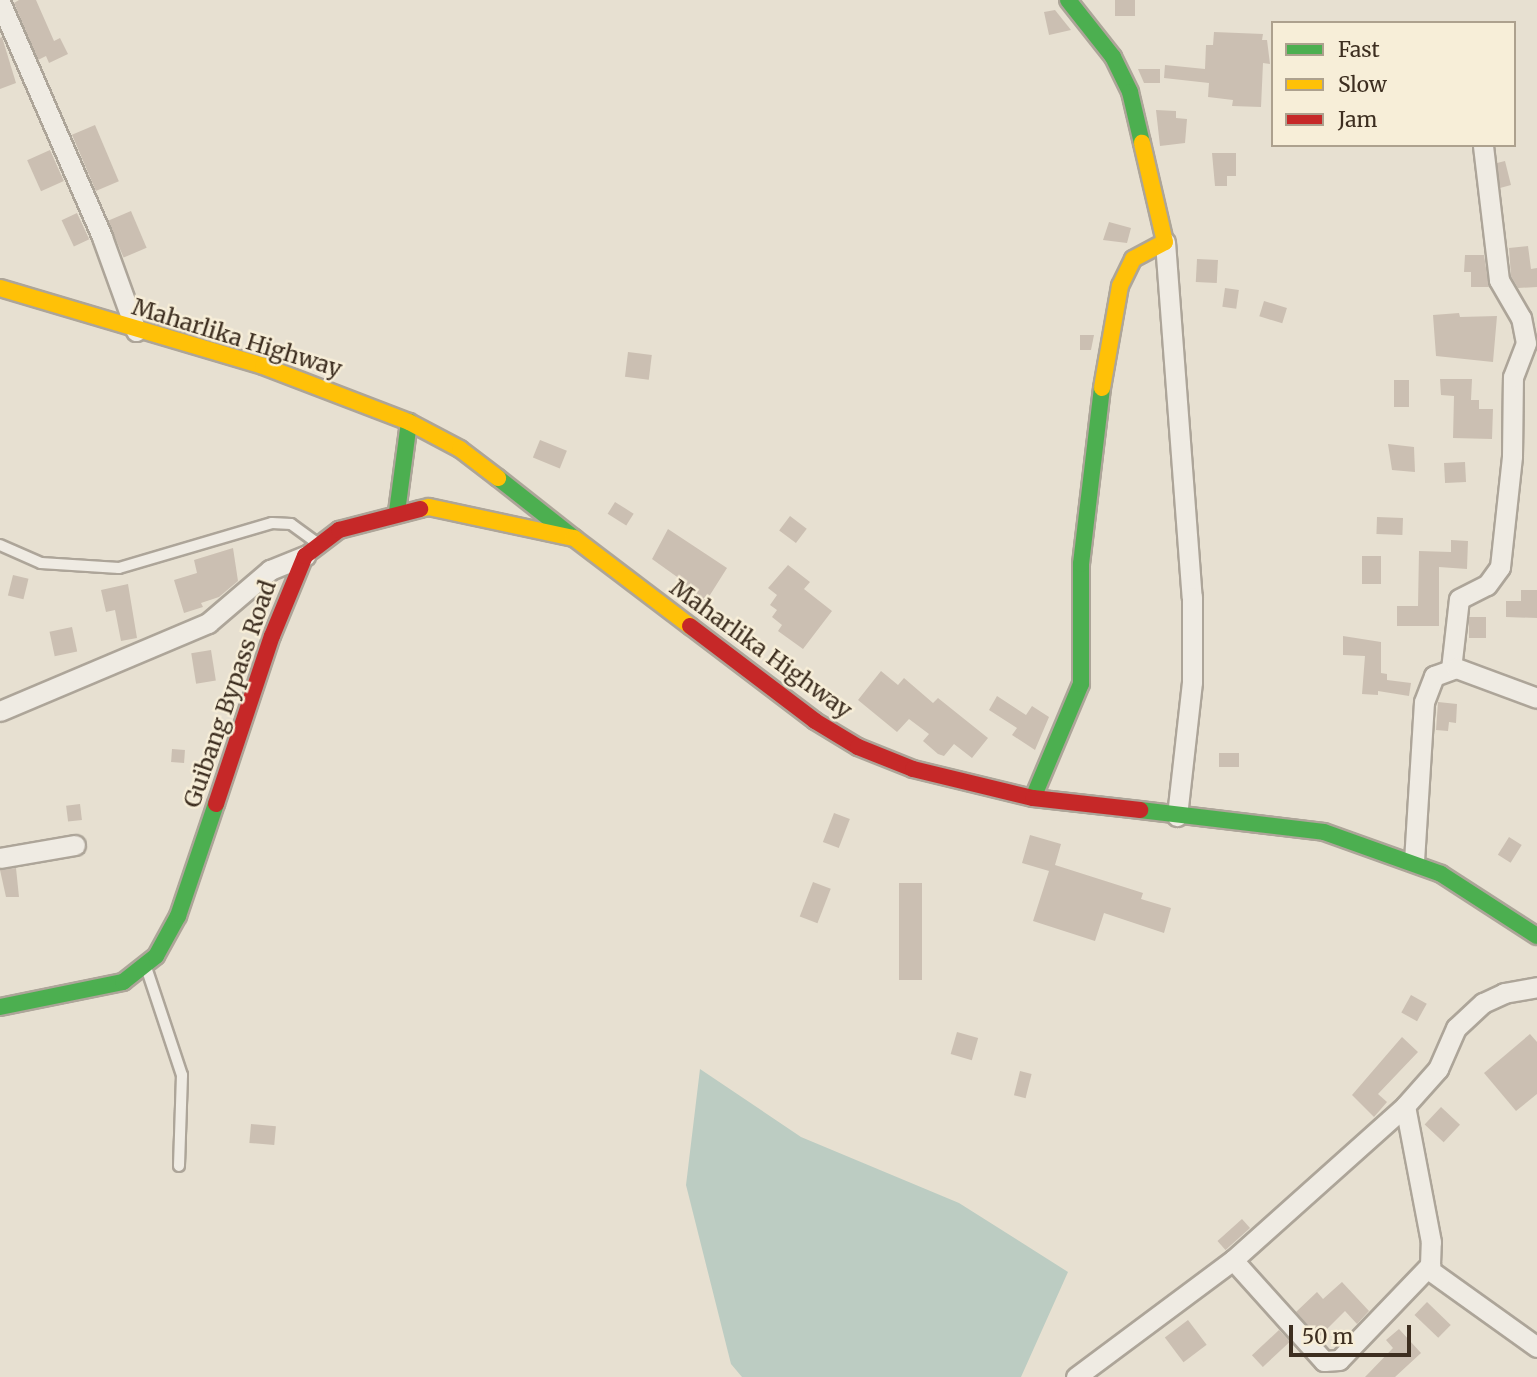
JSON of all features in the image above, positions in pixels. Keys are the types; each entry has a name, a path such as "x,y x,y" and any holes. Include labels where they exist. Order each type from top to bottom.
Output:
{"main road":[{"path":"1033,798 1081,684 1084,539 1100,397 1120,286 1133,260 1165,242 1130,92 1113,57 1068,0"},
{"name":"Maharlika Highway","path":"0,288 136,331 263,366 409,422 460,449 768,688 859,747 946,779 1033,798 1324,832 1413,861 1537,936"},
{"path":"397,512 409,422"},
{"path":"312,550 339,530 397,512 454,509 574,538"},
{"name":"Guibang Bypass Road","path":"0,1007 103,989 123,982 146,966 164,944 178,916 272,636 312,550"}],"street":[{"path":"0,2 93,213 136,331"},
{"path":"1451,669 1459,599 1487,585 1500,567 1512,456 1513,377 1526,344 1521,318 1499,280 1483,147"},
{"path":"1165,242 1192,597 1192,682 1177,816"},
{"path":"0,711 208,623 270,570 312,550"},
{"path":"1413,861 1427,685 1441,670 1451,669 1537,698"},
{"path":"0,858 75,845"},
{"path":"1076,1377 1233,1260 1405,1106 1438,1069 1456,1028 1483,1003 1504,993 1537,987"},
{"path":"1233,1260 1330,1363 1348,1352 1428,1269 1431,1242 1405,1106"},
{"path":"1428,1269 1537,1347"}],"lane":[{"path":"0,545 41,563 119,568 272,523 291,524 312,550"},
{"path":"146,966 182,1075 179,1166"}],"shaded area":[{"path":"700,1069 801,1137 959,1203 1068,1272 1021,1377 742,1377 731,1364 686,1185"}],"building":[{"path":"19,0 36,0 54,41 60,38 68,54 49,63 46,56 38,60 14,3"},
{"path":"1115,0 1135,0 1135,16 1115,16"},
{"path":"1055,10 1071,30 1049,35 1044,12"},
{"path":"1214,32 1263,34 1262,40 1267,40 1270,64 1263,63 1261,107 1232,106 1233,100 1208,97 1209,83 1164,78 1165,65 1205,69 1206,45 1213,45"},
{"path":"2,37 16,83 0,89 0,38"},
{"path":"1138,69 1160,69 1160,83 1144,83"},
{"path":"1156,110 1176,111 1176,118 1187,119 1185,143 1160,146"},
{"path":"95,125 119,181 96,191 72,135"},
{"path":"50,150 64,181 41,191 27,160"},
{"path":"1212,153 1236,153 1236,176 1227,176 1227,186 1215,186"},
{"path":"1505,161 1511,185 1500,188 1497,163"},
{"path":"131,211 147,248 124,258 108,221"},
{"path":"77,213 89,239 74,246 62,220"},
{"path":"1109,222 1131,228 1127,243 1103,240"},
{"path":"1528,246 1531,269 1537,268 1537,287 1518,288 1511,276 1509,248"},
{"path":"1465,255 1484,255 1489,287 1471,287 1471,272 1464,272"},
{"path":"1197,259 1218,260 1217,283 1196,282"},
{"path":"1225,288 1239,290 1236,309 1222,307"},
{"path":"1264,301 1287,308 1282,323 1259,316"},
{"path":"1459,313 1460,317 1497,316 1493,362 1436,356 1433,315"},
{"path":"1080,335 1094,335 1091,350 1080,350"},
{"path":"628,352 652,355 649,380 625,377"},
{"path":"1440,379 1472,379 1471,400 1479,400 1479,409 1493,409 1492,439 1453,438 1454,396 1441,395"},
{"path":"1394,380 1409,380 1409,407 1394,407"},
{"path":"540,440 567,451 560,468 533,458"},
{"path":"1388,444 1414,447 1415,472 1392,470"},
{"path":"1465,462 1466,482 1445,483 1444,463"},
{"path":"615,502 634,514 626,526 608,514"},
{"path":"790,516 807,529 796,543 779,530"},
{"path":"1377,517 1403,518 1402,535 1376,534"},
{"path":"668,529 727,568 703,606 674,588 680,579 652,559"},
{"path":"1451,540 1468,541 1467,569 1439,567 1439,626 1397,626 1397,606 1418,606 1419,551 1451,552"},
{"path":"233,548 238,581 219,597 201,603 203,607 184,613 174,580 197,573 194,560"},
{"path":"1362,556 1381,556 1381,584 1362,584"},
{"path":"788,565 810,582 804,589 832,611 803,649 778,631 782,625 772,617 777,610 770,605 777,595 768,588"},
{"path":"13,575 29,579 23,599 8,595"},
{"path":"128,584 137,638 121,641 115,610 106,612 101,590"},
{"path":"1521,590 1537,590 1537,618 1506,617 1506,601 1521,601"},
{"path":"1469,617 1486,617 1486,638 1469,638"},
{"path":"72,627 77,651 55,656 50,632"},
{"path":"1343,636 1381,642 1381,673 1387,674 1387,680 1411,683 1409,696 1378,691 1378,695 1362,694 1365,656 1343,655"},
{"path":"211,650 216,681 196,684 191,653"},
{"path":"881,671 898,685 904,678 933,703 938,698 988,738 972,758 954,744 944,756 938,754 923,741 929,734 909,719 897,732 858,700"},
{"path":"997,696 1026,715 1032,706 1049,717 1035,750 1012,735 1017,728 989,710"},
{"path":"1438,702 1457,704 1456,723 1449,722 1448,731 1436,730"},
{"path":"172,749 185,750 184,763 171,762"},
{"path":"1219,753 1239,753 1239,767 1219,767"},
{"path":"80,804 82,820 68,822 66,806"},
{"path":"834,813 850,819 839,848 823,842"},
{"path":"1030,835 1061,844 1055,865 1143,893 1141,899 1171,908 1164,933 1104,913 1095,941 1033,921 1049,871 1022,863"},
{"path":"1509,837 1522,845 1511,863 1498,855"},
{"path":"16,868 19,897 6,897 0,870"},
{"path":"813,882 831,889 817,923 800,917"},
{"path":"899,883 922,883 922,980 899,980"},
{"path":"1411,995 1427,1004 1417,1021 1401,1012"},
{"path":"957,1032 978,1038 972,1060 951,1054"},
{"path":"1530,1034 1537,1042 1537,1094 1516,1111 1484,1073"},
{"path":"1402,1037 1418,1052 1378,1094 1387,1102 1374,1117 1352,1095"},
{"path":"1020,1071 1032,1074 1026,1098 1014,1095"},
{"path":"1441,1107 1460,1125 1444,1142 1425,1125"},
{"path":"251,1124 276,1126 274,1145 249,1143"},
{"path":"1242,1219 1250,1228 1226,1250 1217,1241"},
{"path":"1342,1282 1369,1311 1357,1324 1345,1311 1319,1337 1296,1312 1317,1292 1323,1299"},
{"path":"1427,1302 1451,1325 1438,1338 1414,1315"},
{"path":"1188,1320 1207,1345 1183,1362 1165,1337"},
{"path":"1399,1329 1421,1353 1395,1377 1365,1377 1393,1348 1386,1340"},
{"path":"1279,1330 1290,1342 1263,1367 1252,1355"}],"traffic: fast":[{"path":"1068,0 1113,57 1130,92 1142,143"},
{"path":"1033,798 1081,684 1081,564 1102,388"},
{"path":"397,512 409,422"},
{"path":"498,478 574,538"},
{"path":"0,1007 123,982 156,956 178,916 216,804"},
{"path":"1140,810 1324,832 1441,874 1537,936"}],"traffic: slow":[{"path":"1102,388 1120,286 1133,259 1165,242 1142,143"},
{"path":"0,288 263,366 409,422 460,449 498,478"},
{"path":"420,509 429,507 574,538 690,626"}],"traffic: jam":[{"path":"216,804 272,636 305,556 339,530 420,509"},
{"path":"690,626 815,721 858,747 913,769 1033,798 1140,810"}]}
